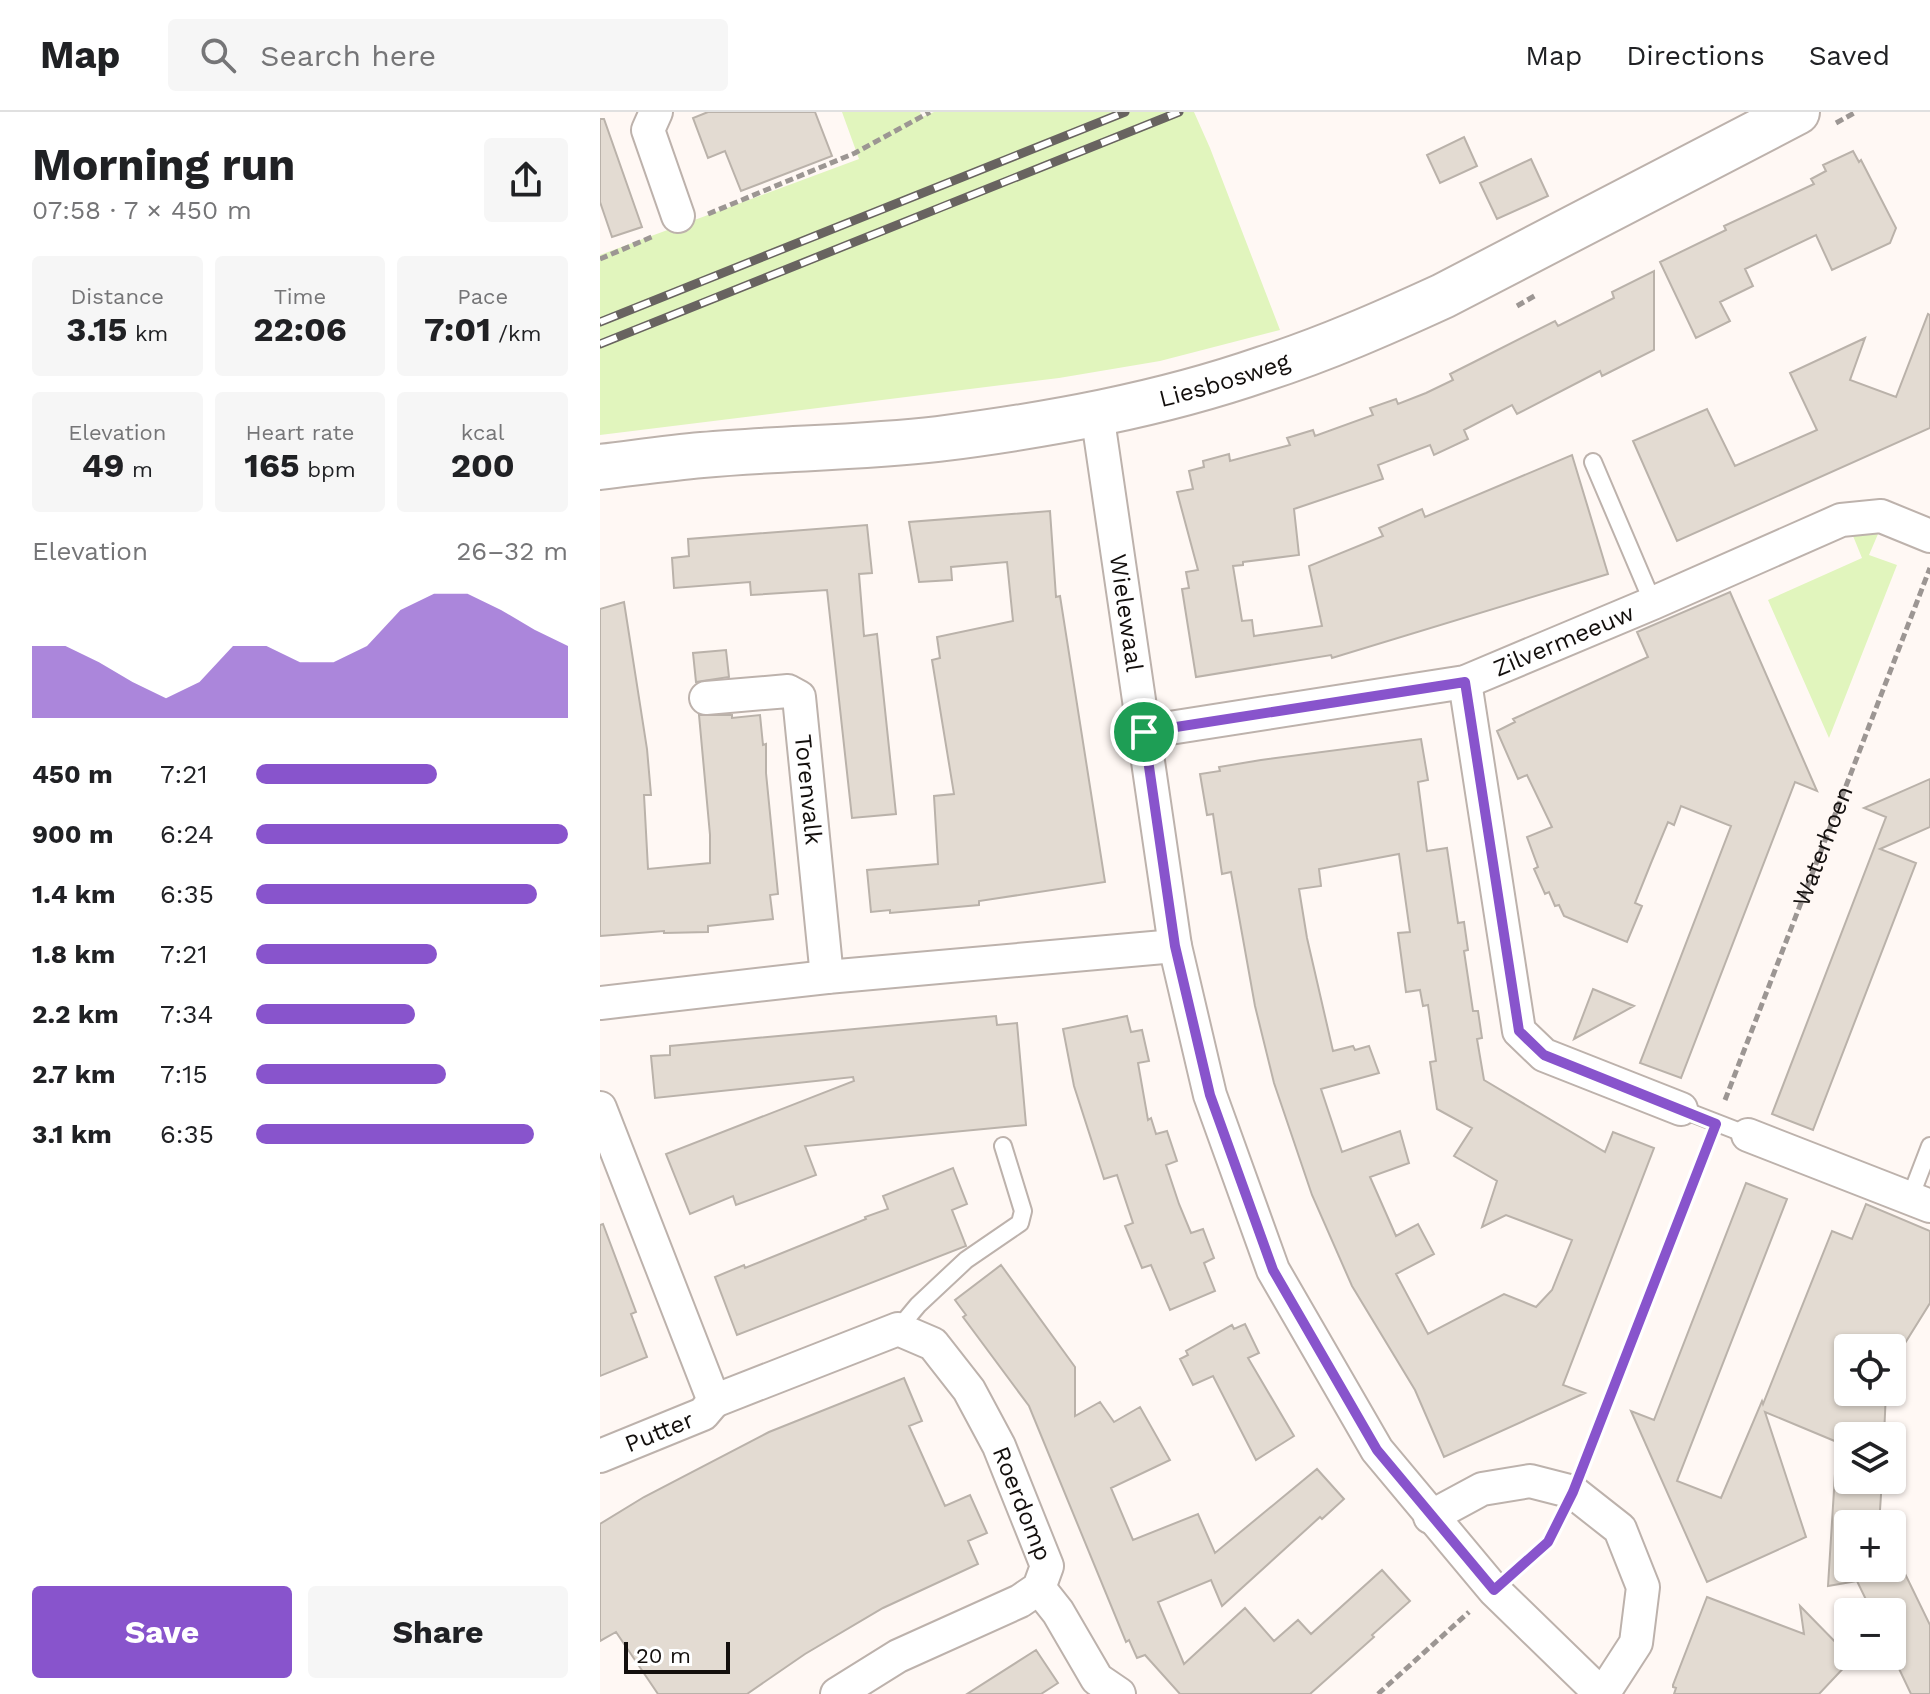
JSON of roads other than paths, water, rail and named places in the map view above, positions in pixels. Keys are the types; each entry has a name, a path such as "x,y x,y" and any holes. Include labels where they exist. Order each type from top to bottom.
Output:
{"street":[{"path":"656,112 648,130 680,222"},
{"name":"Liesbosweg","path":"600,467 701,455 935,439 1097,413 1180,394 1262,370 1384,323 1496,271 1797,112"},
{"name":"Wielewaal","path":"1097,413 1175,946 1210,1095 1273,1270 1377,1450 1430,1517 1494,1590 1602,1694 1636,1643 1643,1587 1620,1529 1573,1492 1530,1481 1482,1489 1430,1517"},
{"name":"Zilvermeeuw","path":"1144,732 1465,682 1841,520 1881,516 1930,536"},
{"path":"1465,682 1519,1031 1544,1055 1681,1109"},
{"name":"Torenvalk","path":"706,698 788,691 799,697 827,977"},
{"path":"600,1003 827,977 1175,946"},
{"path":"600,1108 714,1401 898,1329"},
{"path":"1748,1135 1920,1202"},
{"name":"Roerdomp","path":"837,1694 898,1656 1020,1601 1039,1588 1047,1566 999,1446 969,1390 933,1344 898,1329"},
{"name":"Putter","path":"600,1456 703,1414 714,1401"},
{"path":"1039,1588 1058,1612 1097,1679 1119,1694"}],"lane":[{"name":"Zilvermeeuw","path":"1593,462 1653,603"},
{"path":"1681,1109 1748,1135"},
{"path":"898,1329 918,1305 966,1260 1020,1223 1023,1211 1003,1146"},
{"path":"1920,1202 1930,1146"}],"railway":[{"path":"600,322 1125,112"},
{"path":"600,344 1179,112"}]}
